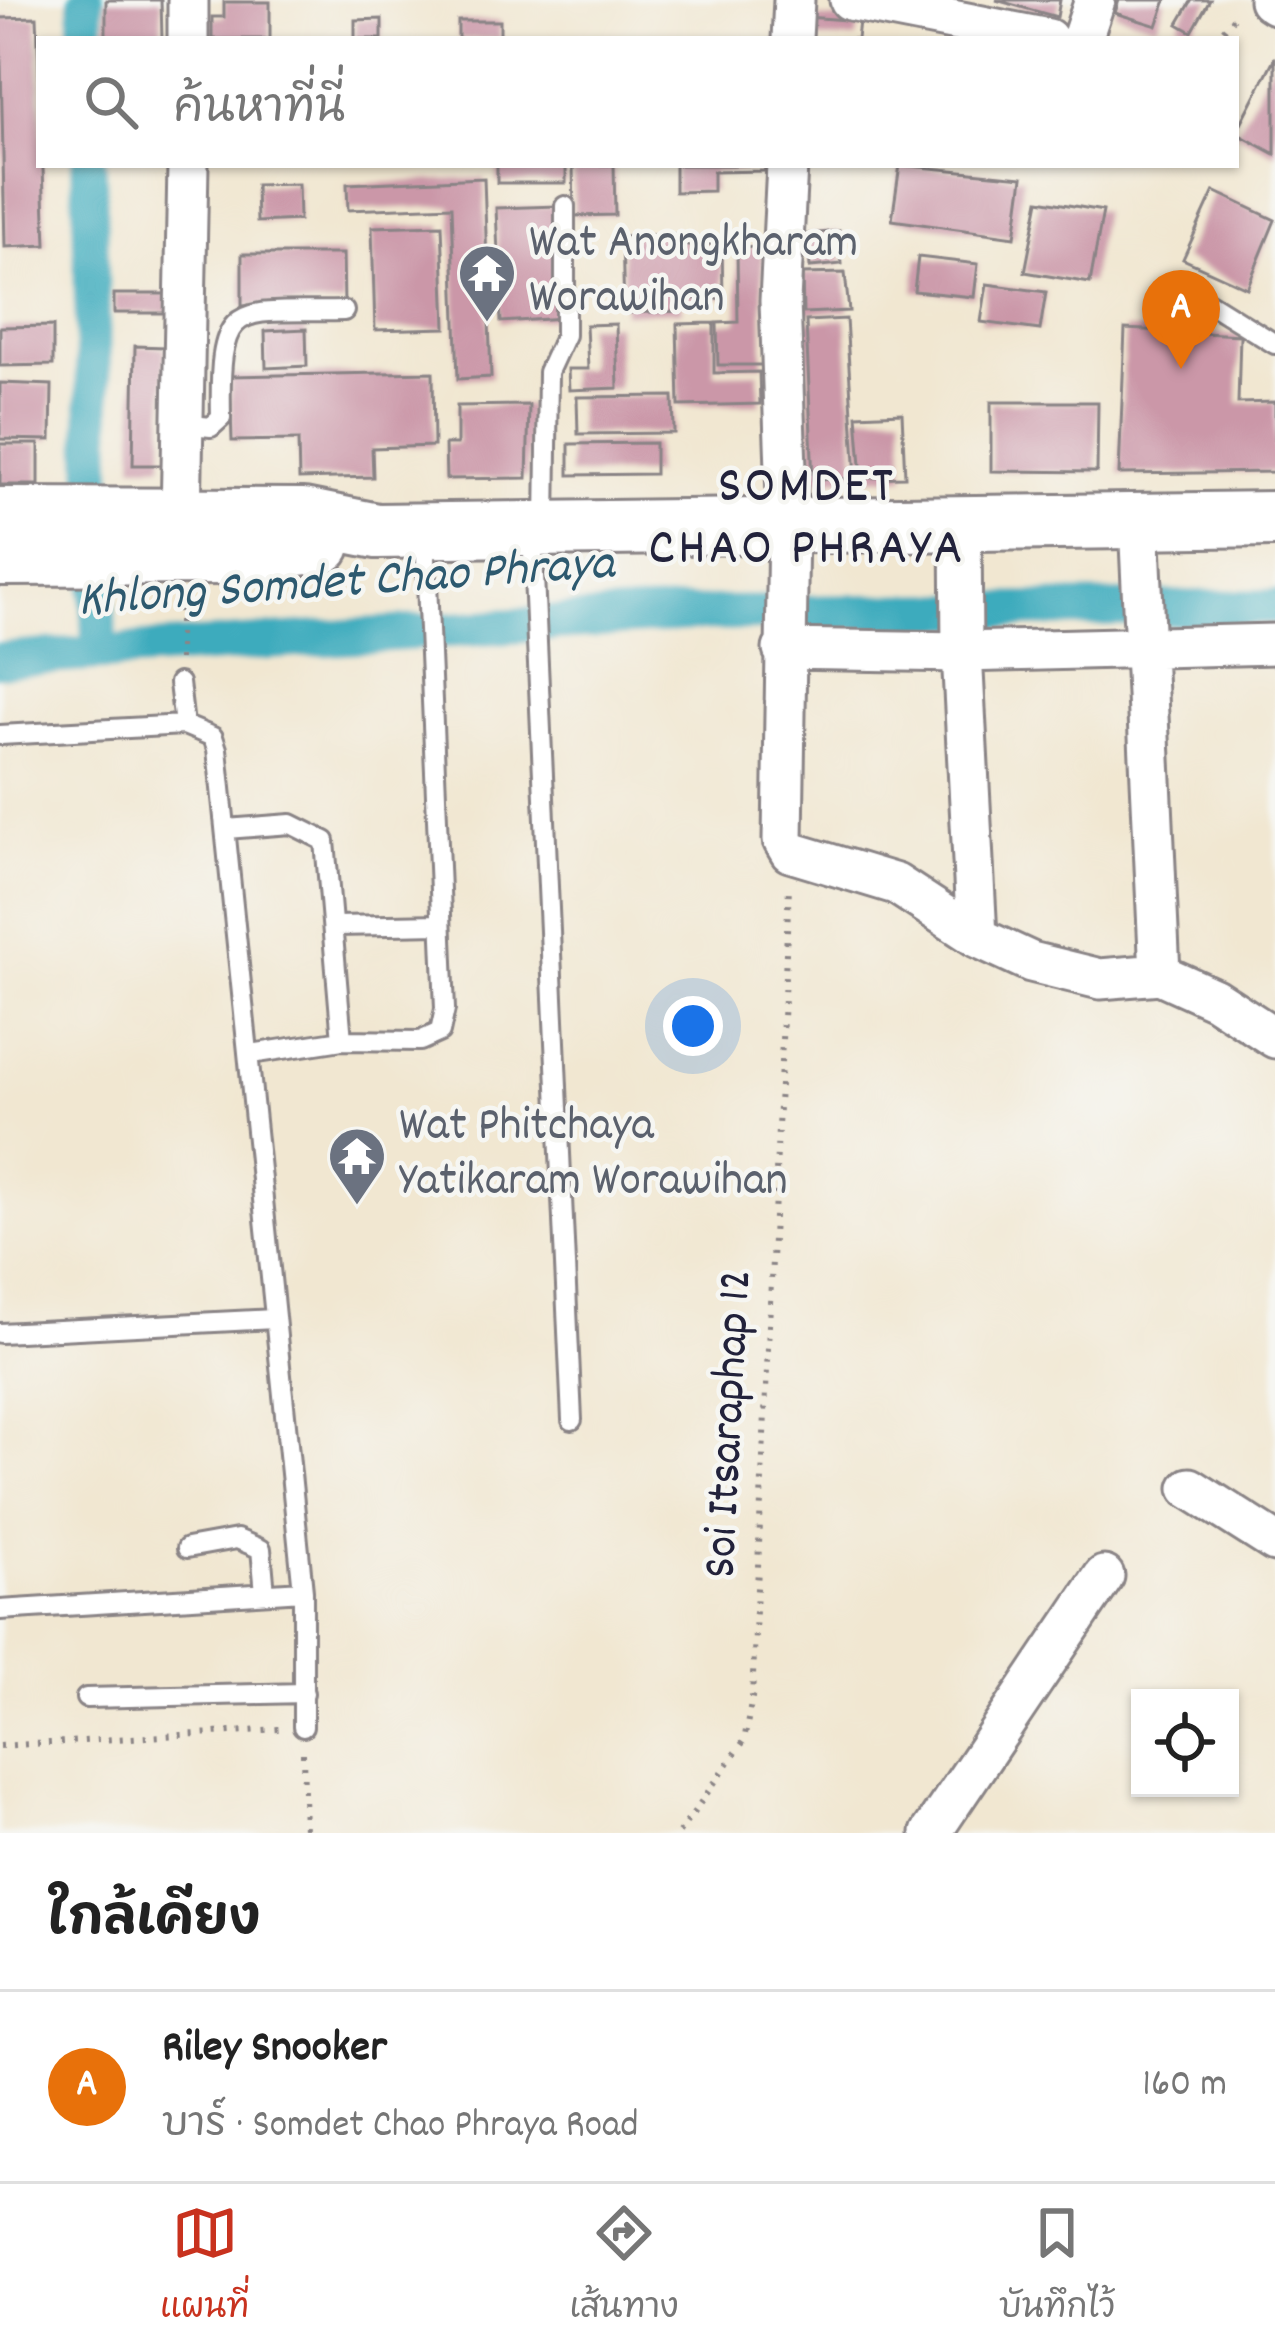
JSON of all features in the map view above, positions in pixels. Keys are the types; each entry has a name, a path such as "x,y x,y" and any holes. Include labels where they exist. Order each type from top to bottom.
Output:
{"main road":[{"path":"111,537 181,518 303,516 401,530 788,525 962,549 1140,543 1275,519"},
{"path":"19,536 111,537 227,557 307,549 401,530"}],"street":[{"path":"188,0 188,36"},
{"path":"792,36 794,0"},
{"path":"850,0 1033,36"},
{"path":"1083,36 1095,0"},
{"path":"181,518 188,168"},
{"path":"787,168 781,301 788,525 783,840 796,856 896,884 977,937 1031,962 1100,979 1160,974 1215,999 1275,1038"},
{"path":"1140,543 1160,974"},
{"path":"962,549 977,937"},
{"path":"783,640 1142,636 1275,644"},
{"path":"1190,1488 1275,1542"},
{"path":"931,1833 1104,1576"}],"lane":[{"path":"565,206 565,335 548,372 533,597 572,1420"},
{"path":"1195,294 1275,344"},
{"path":"182,424 211,427 221,418 224,335 236,320 256,313 344,311"},
{"path":"251,1054 342,1040 420,1041 440,1032 430,605 401,530"},
{"path":"179,683 184,725"},
{"path":"0,735 184,725 213,737 251,1054 303,1591 303,1727"},
{"path":"226,829 291,824 325,841 336,926 342,1040"},
{"path":"336,926 441,924"},
{"path":"0,1333 274,1319"},
{"path":"187,1548 249,1542 261,1549 266,1593"},
{"path":"0,1610 303,1591"},
{"path":"86,1698 304,1693"}],"path":[{"path":"1218,36 1247,0"},
{"path":"178,619 179,683"},
{"name":"Soi Itsaraphap 12","path":"679,1833 744,1742 752,1698 796,856"},
{"path":"0,1746 303,1727 305,1833"}],"building":[{"path":"106,0 161,0 162,36 106,36"},
{"path":"996,0 1060,0 1057,17"},
{"path":"1119,0 1166,0 1157,26 1115,13"},
{"path":"1192,0 1210,0 1192,32 1178,24"},
{"path":"224,2 270,2 270,36 212,36 212,17 224,17"},
{"path":"37,17 36,168 43,168 46,245 5,247 0,18"},
{"path":"806,17 859,21 857,36 804,36"},
{"path":"382,19 382,36 355,36 355,20"},
{"path":"458,21 500,21 500,36 458,36"},
{"path":"1275,57 1275,154 1239,135"},
{"path":"497,168 566,168 566,183 497,183"},
{"path":"573,168 614,168 615,215 574,216"},
{"path":"675,168 764,168 713,172 713,191 675,192"},
{"path":"900,168 1023,177 1015,237 892,220"},
{"path":"484,178 491,377 458,379 452,206 348,210 347,184"},
{"path":"298,184 299,220 257,222 256,185"},
{"path":"1214,191 1275,220 1247,288 1183,259"},
{"path":"1039,200 1103,211 1090,283 1025,272"},
{"path":"558,206 563,318 501,322 496,208"},
{"path":"442,225 446,328 375,330 372,227"},
{"path":"839,231 842,264 810,267 808,234"},
{"path":"685,234 686,245 722,244 723,298 681,299 682,311 624,313 622,236"},
{"path":"762,247 763,365 718,365 717,323 738,322 737,248"},
{"path":"242,254 343,254 344,304 242,306"},
{"path":"918,257 978,264 974,297 914,291"},
{"path":"845,273 849,311 803,313 802,274"},
{"path":"987,284 1046,292 1040,330 981,322"},
{"path":"114,294 169,294 169,313 114,313"},
{"path":"846,319 856,478 813,480 806,321"},
{"path":"714,323 714,373 759,372 760,404 679,406 677,324"},
{"path":"616,324 618,388 569,390 568,369 588,369 586,325"},
{"path":"53,326 53,365 0,366 0,327"},
{"path":"306,329 307,366 266,368 265,331"},
{"path":"1125,329 1240,335 1238,403 1275,402 1275,472 1119,474"},
{"path":"135,346 165,347 163,465 133,465"},
{"path":"433,372 434,446 372,448 373,477 299,479 298,440 232,441 230,376"},
{"path":"0,383 52,385 51,440 0,439"},
{"path":"673,396 674,433 578,434 577,397"},
{"path":"991,402 1098,402 1097,472 991,471"},
{"path":"529,405 527,478 446,479 445,444 457,444 457,406"},
{"path":"902,413 905,477 862,478 857,415"},
{"path":"655,443 655,474 569,475 569,444"},
{"path":"0,444 39,444 39,485 0,485"}],"waterway":[{"path":"86,0 86,36"},
{"path":"89,168 99,653"},
{"name":"Khlong Somdet Chao Phraya","path":"0,660 691,614 1275,607"}],"place":[{"name":"Wat Anongkharam Worawihan","path":"487,324"},
{"name":"Riley Snooker","path":"1181,369"},
{"name":"Wat Phitchaya Yatikaram Worawihan","path":"357,1207"}],"district":[{"name":"SOMDET CHAO PHRAYA","path":"807,520"}]}
